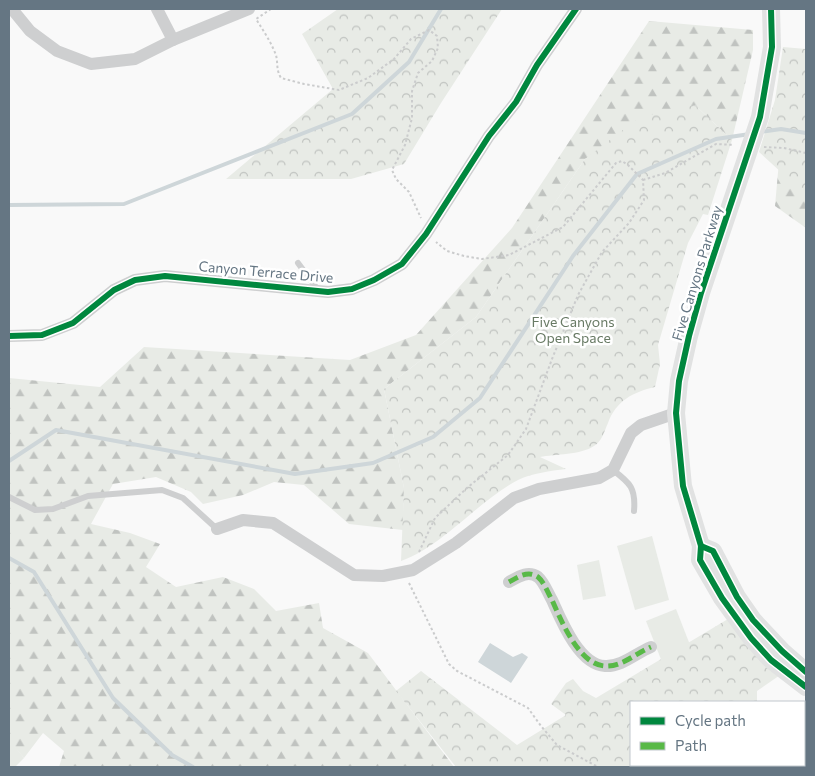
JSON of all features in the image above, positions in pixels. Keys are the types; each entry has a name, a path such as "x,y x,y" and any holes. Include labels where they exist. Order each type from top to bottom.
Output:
{"main road":[{"name":"Five Canyons Parkway","path":"771,9 772,47 760,117 701,293 689,336 676,413 683,486 701,546 700,560 722,598 751,638 771,660 806,687"},
{"path":"701,546 713,551 737,597 752,620 782,651 806,672"}],"street":[{"path":"12,9 30,31 57,51 91,64 135,59 173,40 249,9"},
{"path":"156,9 173,40"},
{"name":"Canyon Terrace Drive","path":"9,336 42,336 73,323 114,290 135,280 165,276 328,292 352,290 402,264 426,234 489,136 516,102 537,65 576,9"},
{"path":"217,529 244,520 273,523 354,575 383,576 413,570 456,543 514,498 539,489 599,478 613,470 631,433 641,425 676,413"},
{"path":"510,582 521,575 531,574 538,577 546,588 570,636 592,662 604,666 617,664 651,647"}],"lane":[{"path":"298,262 319,291"},
{"path":"613,470 629,482 635,497 634,511"},
{"path":"9,497 36,510 53,510 88,496 162,490 183,498 217,529"}],"path":[{"path":"271,9 256,19 270,42 276,57 277,72 281,78 339,90 368,78 394,59 411,39 429,30 437,36 438,48 432,61 418,72 412,91 412,118 405,145 392,170 396,179 409,192 418,210 426,234 447,251 482,259 509,256 562,227 616,163 622,161 637,174"},
{"path":"643,180 665,173 716,144 735,145"},
{"path":"764,147 784,148 806,153"}],"green space":[{"path":"338,9 502,9 404,164 351,179 226,179 333,89 302,34"},
{"path":"649,21 753,30 753,50 732,140 695,105 585,159 476,317 384,389 404,488 403,530 349,524 304,485 274,482 243,495 203,504 191,492 156,477 113,484 91,524 130,533 160,544 146,567 176,587 223,577 254,589 276,611 319,603 323,628 368,653 454,767 59,767 64,751 43,733 24,758 12,744 9,746 9,378 100,387 144,347 350,360 416,335 512,228"},
{"path":"783,47 806,49 806,195 759,152 775,100"},
{"path":"806,53 806,228 775,206 780,150"},
{"name":"Five Canyons Open Space","path":"695,105 732,140 708,215 703,214 688,243 658,345 660,364 655,387 633,395 621,403 611,415 601,439 594,446 575,453 540,457 566,469 536,474 518,480 489,499 431,545 401,561 404,488 384,389 476,317 585,159 640,117"},
{"path":"652,536 669,600 635,610 617,546"},
{"path":"599,560 606,596 583,600 577,565"},
{"path":"676,609 699,668 669,680 646,621"},
{"path":"733,616 786,671 757,691 757,701 630,701 630,766 761,767 456,767 396,691 421,671 517,745 566,715 551,704 566,683 573,679 583,691 596,698"},
{"path":"12,743 24,758 15,767 9,767 9,746"}],"shaded area":[{"path":"490,643 513,657 522,653 528,657 511,683 478,662"}],"waterway":[{"path":"9,205 124,204 352,114 409,62 441,9"},
{"path":"761,132 781,129 806,133"},
{"path":"9,461 56,430 295,474 373,463 433,437 480,398 573,256 637,174 716,139 750,134"},
{"path":"9,558 34,572 113,698 172,755 193,767"}],"marked path":[{"path":"509,582 527,574 538,577 546,588 572,640 579,650 596,664 611,666 651,647"}],"cycle path":[{"path":"9,336 42,335 73,323 114,290 135,280 165,276 328,292 352,289 374,280 402,264 426,234 489,136 516,102 537,65 576,9"},
{"path":"771,9 772,47 760,117 701,293 679,381 676,413 683,486 701,546 700,560 722,598 751,638 771,660 806,687"},
{"path":"701,546 713,551 737,597 753,620 782,651 806,672"}]}
